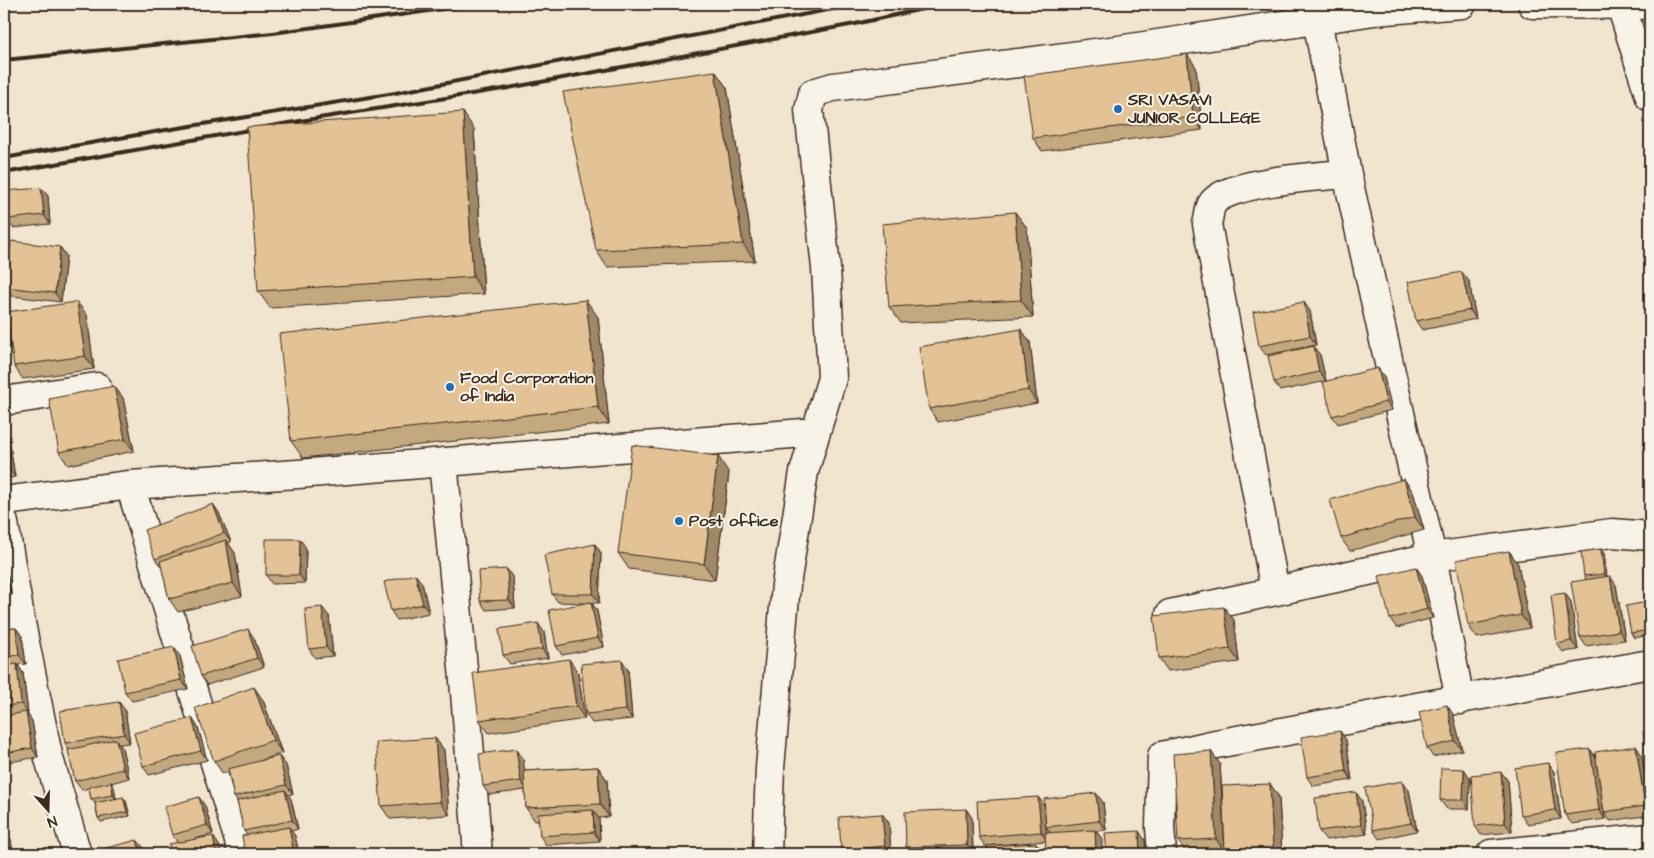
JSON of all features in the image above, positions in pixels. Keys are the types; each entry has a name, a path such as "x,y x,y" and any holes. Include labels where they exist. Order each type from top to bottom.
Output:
{"street":[{"path":"767,854 770,768 786,585 804,472 832,378 826,268 809,110 813,93 833,87 1118,50 1374,11 1462,4"},
{"path":"1532,4 1650,4"},
{"path":"1621,5 1650,97"},
{"path":"1317,20 1347,174 1432,557 1460,700"},
{"path":"1275,591 1208,224 1212,204 1226,193 1277,180 1347,174"},
{"path":"4,401 97,387"},
{"path":"4,501 130,485 816,432"},
{"path":"443,462 463,668 478,854"},
{"path":"130,485 243,854"},
{"path":"4,523 21,623 48,755 76,854"},
{"path":"1170,614 1432,557 1612,534 1650,536"},
{"path":"1162,854 1160,827 1162,756 1216,744 1650,664"},
{"path":"1491,854 1650,838"}],"building":[{"name":"SRI VASAVI JUNIOR COLLEGE","path":"1187,54 1193,117 1033,138 1024,76"},
{"path":"715,71 743,244 596,250 563,92"},
{"path":"463,112 473,277 258,291 247,127"},
{"path":"41,188 44,215 7,219 4,191"},
{"path":"1015,212 1021,300 889,307 882,224"},
{"path":"11,241 60,247 55,293 6,287"},
{"path":"1462,272 1470,310 1416,321 1408,282"},
{"name":"Food Corporation of India","path":"586,300 598,407 291,441 279,334"},
{"path":"77,302 85,356 14,366 6,312"},
{"path":"1304,302 1310,336 1259,346 1253,312"},
{"path":"1021,329 1028,390 929,409 919,347"},
{"path":"1314,346 1319,372 1274,382 1268,356"},
{"path":"1378,368 1386,402 1332,416 1323,382"},
{"path":"114,386 125,439 59,452 49,399"},
{"name":"Post office","path":"632,445 718,456 704,564 618,553"},
{"path":"1404,479 1415,517 1341,538 1330,500"},
{"path":"213,504 224,533 155,559 144,530"},
{"path":"266,539 300,539 299,575 266,575"},
{"path":"226,540 233,583 169,599 160,561"},
{"path":"595,544 593,594 552,594 544,555"},
{"path":"1601,549 1604,574 1584,576 1581,552"},
{"path":"1509,551 1521,615 1468,625 1456,560"},
{"path":"1416,567 1427,609 1390,619 1379,576"},
{"path":"507,569 509,600 480,601 478,571"},
{"path":"415,574 423,604 391,611 384,582"},
{"path":"1610,576 1619,631 1580,637 1571,582"},
{"path":"1565,593 1571,641 1557,644 1551,595"},
{"path":"591,602 598,638 556,646 549,610"},
{"path":"1647,602 1650,630 1631,633 1626,606"},
{"path":"322,607 326,647 309,649 305,609"},
{"path":"1224,607 1230,649 1159,658 1154,616"},
{"path":"538,623 542,649 503,655 499,629"},
{"path":"16,628 19,655 4,657 4,629"},
{"path":"248,629 257,658 201,676 192,646"},
{"path":"174,647 181,680 125,692 118,659"},
{"path":"569,659 576,706 479,720 473,673"},
{"path":"622,660 626,710 586,714 581,664"},
{"path":"17,664 21,704 4,706 4,666"},
{"path":"254,687 273,740 214,761 195,708"},
{"path":"119,702 124,734 65,743 60,711"},
{"path":"1447,705 1455,741 1427,748 1419,712"},
{"path":"26,712 32,748 4,753 4,716"},
{"path":"192,718 201,751 143,766 134,733"},
{"path":"1650,730 1650,778 1643,732"},
{"path":"1340,731 1346,771 1307,777 1301,737"},
{"path":"435,738 440,802 381,806 376,742"},
{"path":"116,739 123,769 75,781 68,750"},
{"path":"1636,746 1645,806 1604,812 1595,752"},
{"path":"516,749 521,781 483,786 479,754"},
{"path":"1590,749 1599,810 1565,815 1556,753"},
{"path":"1211,751 1216,839 1178,841 1173,754"},
{"path":"279,756 286,785 234,797 228,769"},
{"path":"1548,763 1555,810 1521,815 1515,768"},
{"path":"598,767 600,804 526,808 524,771"},
{"path":"1441,768 1464,769 1463,800 1440,800"},
{"path":"1501,772 1505,823 1475,826 1471,775"},
{"path":"1402,781 1411,823 1373,830 1365,788"},
{"path":"111,782 113,795 91,799 89,787"},
{"path":"1270,784 1273,849 1225,851 1222,786"},
{"path":"285,790 292,820 244,831 237,801"},
{"path":"1356,792 1361,825 1319,831 1315,798"},
{"path":"1096,793 1099,821 1046,827 1044,799"},
{"path":"123,797 127,812 98,818 95,803"},
{"path":"199,797 207,825 172,835 164,807"},
{"path":"1038,797 1041,832 979,837 977,801"},
{"path":"966,809 967,845 906,847 905,812"},
{"path":"593,810 594,832 540,836 538,814"},
{"path":"882,814 885,846 841,850 839,817"},
{"path":"289,827 294,854 245,854 242,836"},
{"path":"1095,830 1096,854 1046,854 1045,833"},
{"path":"5,831 9,854 4,854"},
{"path":"1139,831 1140,854 1107,854 1105,833"},
{"path":"213,836 216,854 171,854 169,844"},
{"path":"137,840 141,854 87,853"},
{"path":"1036,843 1037,854 987,854 987,846"},
{"path":"970,852 970,854 906,854"}],"railway":[{"path":"4,60 273,33 478,4"},
{"path":"4,158 395,93 859,4"},
{"path":"4,173 300,121 503,89 855,24 945,4"}],"place":[{"name":"SRI VASAVI JUNIOR COLLEGE","path":"1118,109"},
{"name":"Food Corporation of India","path":"450,387"},
{"name":"Post office","path":"679,521"}]}
